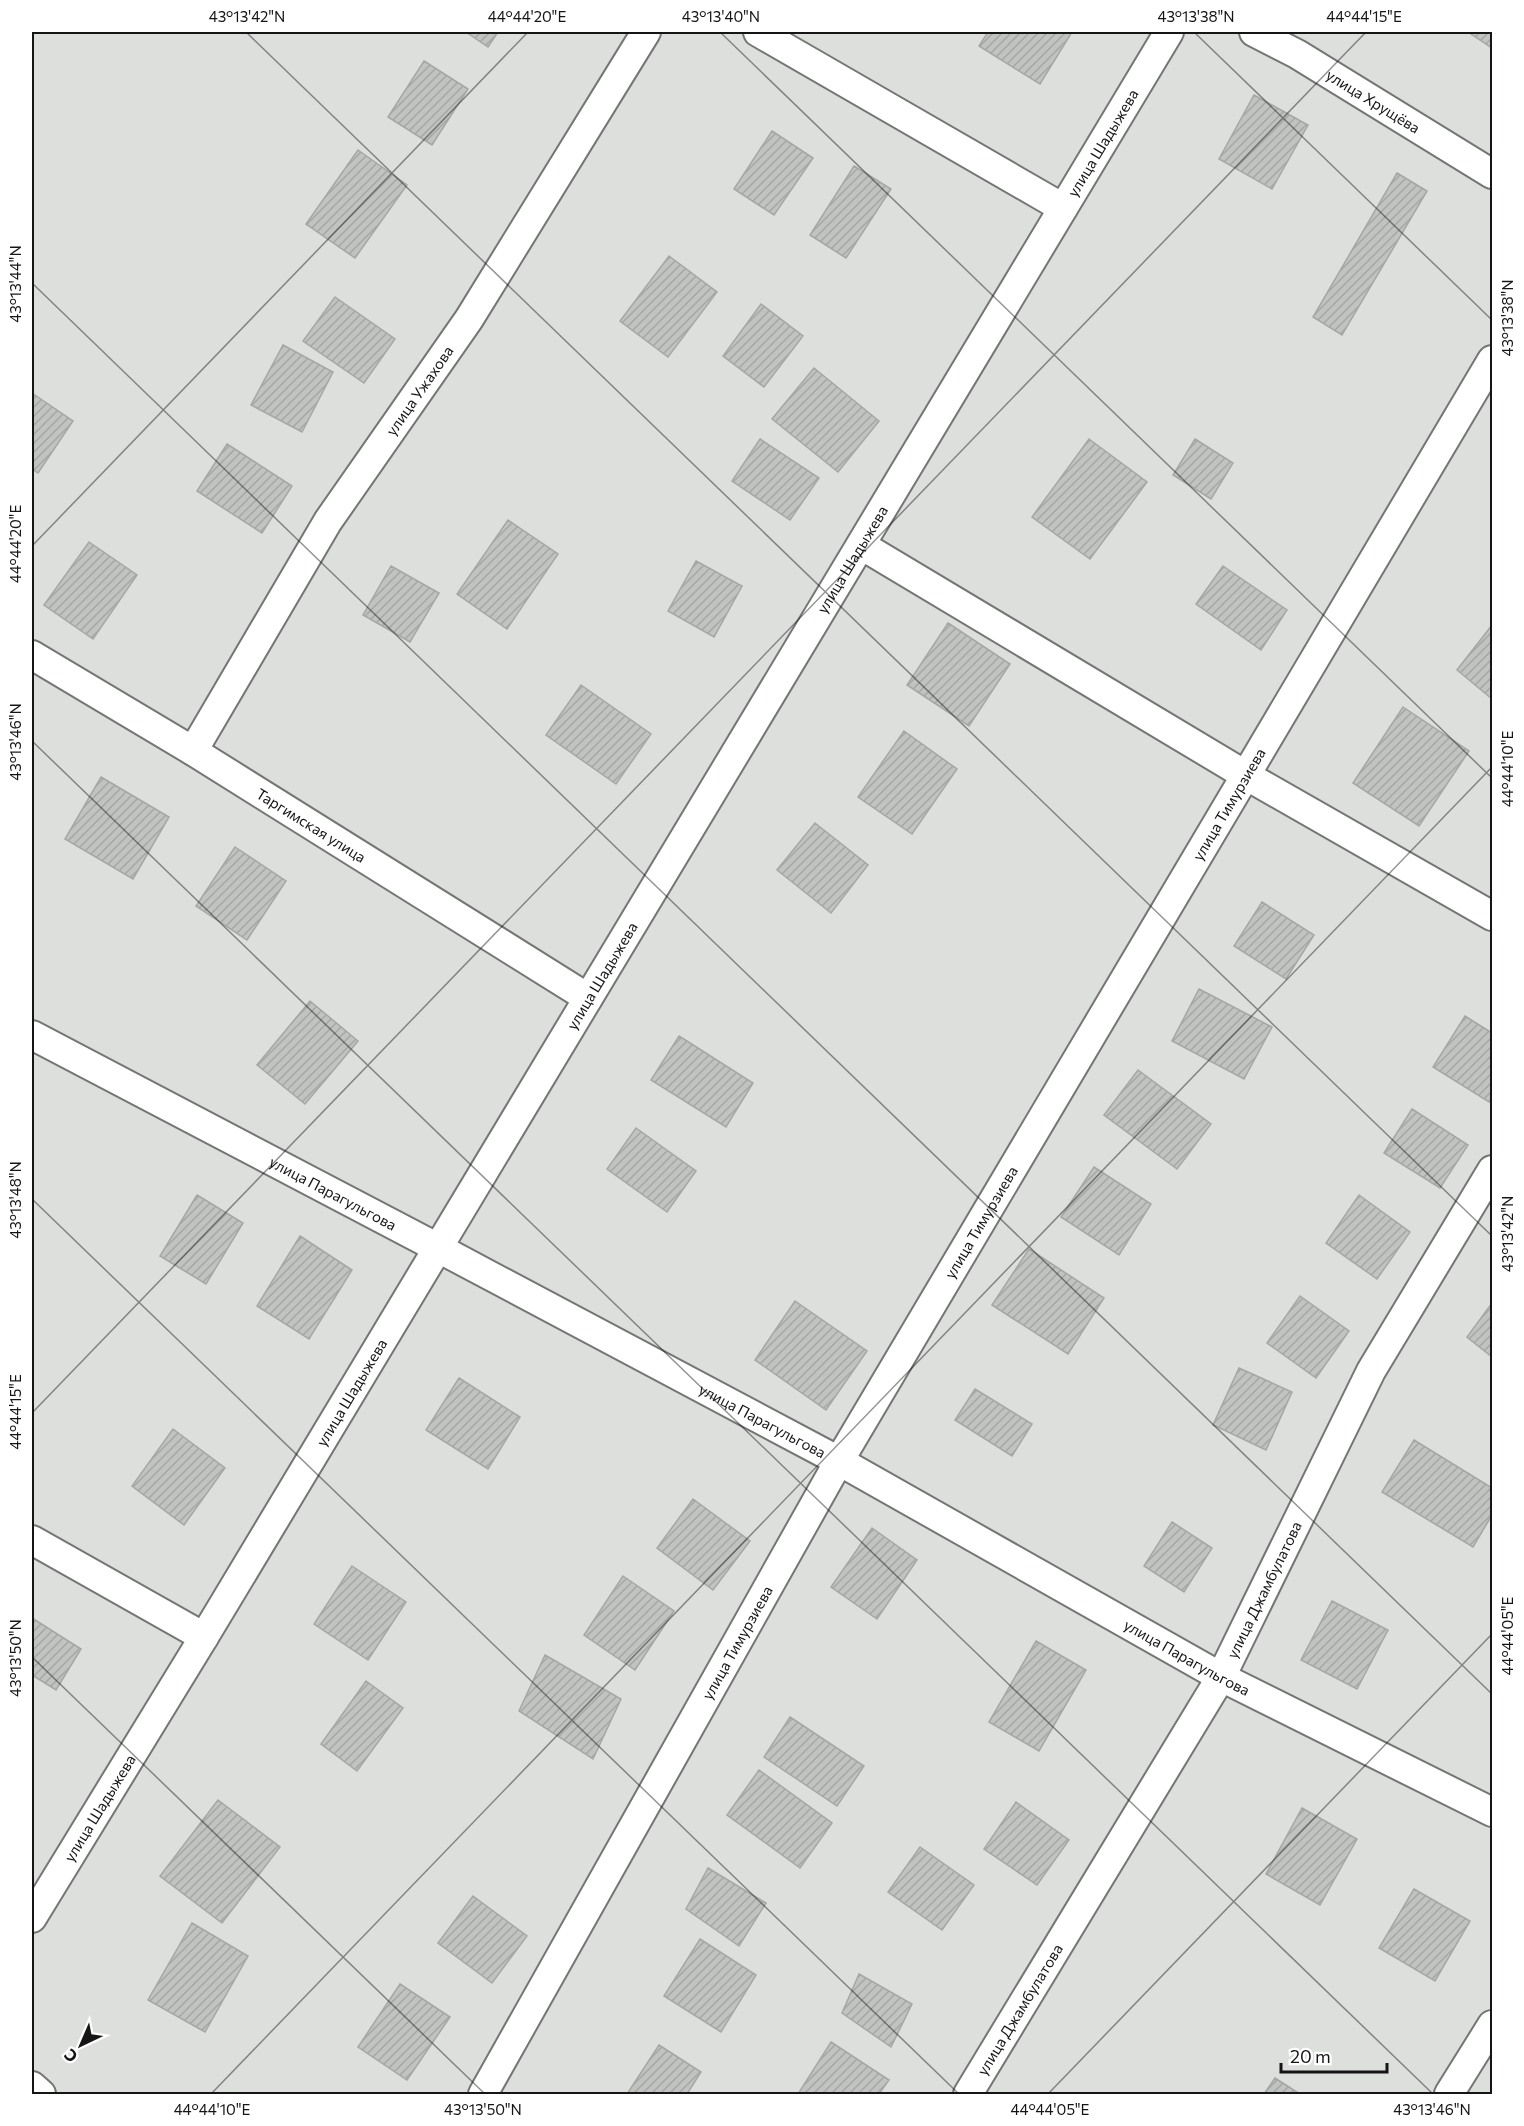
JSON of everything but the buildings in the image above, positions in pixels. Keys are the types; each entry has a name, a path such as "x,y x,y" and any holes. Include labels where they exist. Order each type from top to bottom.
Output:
{"street":[{"name":"улица Ужахова","path":"193,751 328,521 469,319 646,32"},
{"path":"758,32 1063,208"},
{"name":"улица Шадыжева","path":"32,1918 204,1637 1169,32"},
{"name":"улица Хрущёва","path":"1254,32 1297,54 1492,174"},
{"name":"улица Тимурзиева","path":"483,2094 839,1461 1492,360"},
{"path":"861,545 1247,776 1492,916"},
{"name":"Таргимская улица","path":"32,655 193,751 588,998"},
{"name":"улица Парагульгова","path":"32,1035 839,1461 1221,1677 1492,1812"},
{"name":"улица Джамбулатова","path":"968,2094 1221,1677 1371,1371 1492,1170"},
{"path":"32,1540 204,1637"},
{"path":"1449,2094 1492,2025"},
{"path":"32,2086 41,2094"}]}
